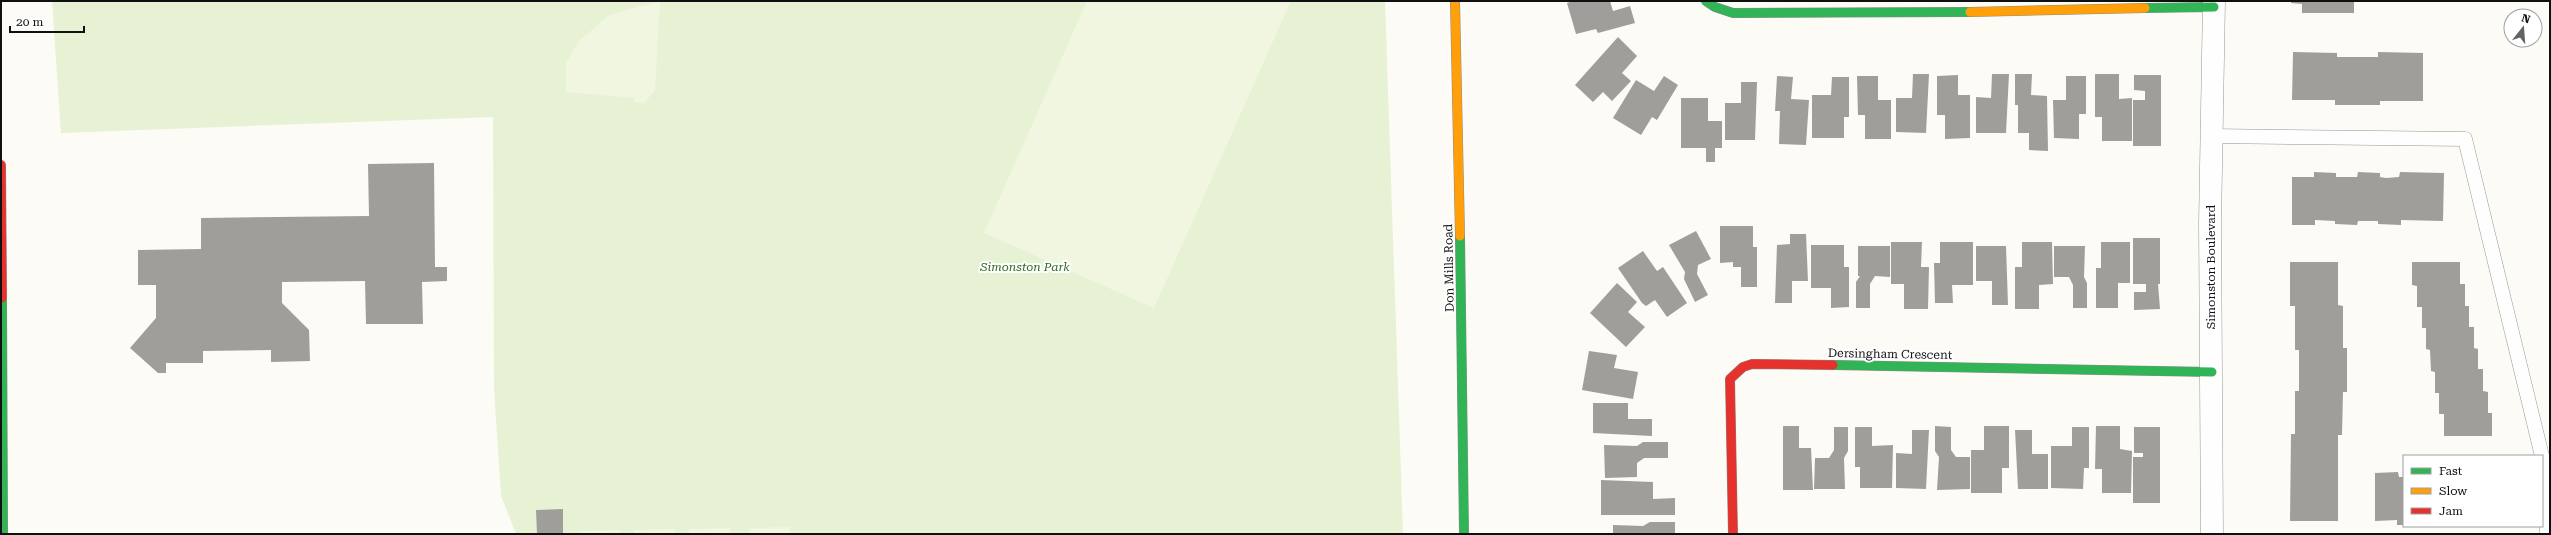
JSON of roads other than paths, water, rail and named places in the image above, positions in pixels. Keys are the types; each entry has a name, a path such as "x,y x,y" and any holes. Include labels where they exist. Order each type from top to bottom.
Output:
{"street":[{"name":"Don Mills Road","path":"1455,1 1464,420 1464,534"},
{"path":"1706,1 1715,7 1733,13 1935,13 2214,4"},
{"name":"Simonston Boulevard","path":"2212,534 2212,136 2214,4"},
{"path":"1,165 3,534"},
{"name":"Dersingham Crescent","path":"1733,534 1730,449 1732,418 1730,379 1741,367 1751,362 1770,364 2212,372"}],"lane":[{"path":"2212,136 2465,139 2542,455"},
{"path":"2543,460 2545,467 2547,534"}],"park label":[{"name":"Simonston Park","path":"1025,267"}]}
